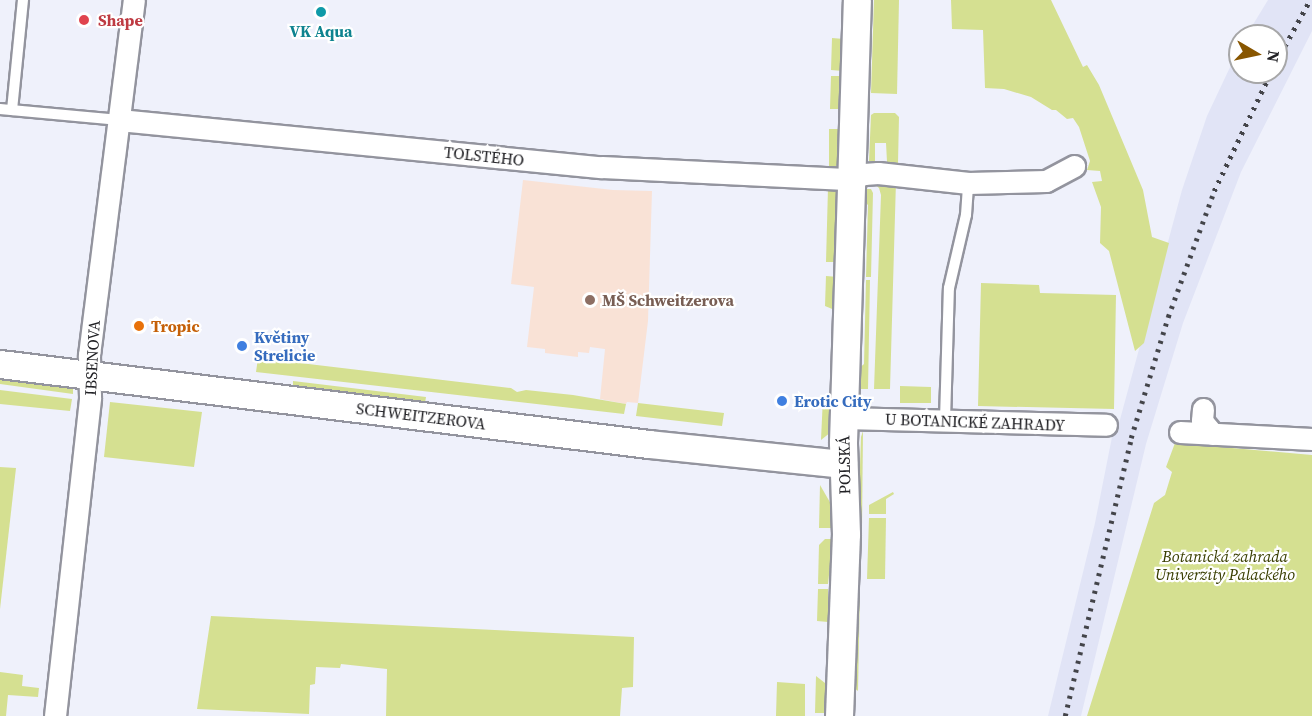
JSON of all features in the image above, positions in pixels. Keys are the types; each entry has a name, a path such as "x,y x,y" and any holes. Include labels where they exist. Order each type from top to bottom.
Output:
{"street":[{"name":"IBSENOVA","path":"55,716 90,397 89,375 134,0"},
{"name":"POLSKÁ","path":"839,716 846,534 844,418 857,0"},
{"name":"TOLSTÉHO","path":"119,120 602,167 851,179"},
{"path":"851,179 864,174 878,173 969,183 1046,182 1074,166"},
{"name":"SCHWEITZEROVA","path":"0,364 660,445 843,464"},
{"name":"U BOTANICKÉ ZAHRADY","path":"844,418 1106,425"},
{"path":"1198,426 1312,439"}],"lane":[{"path":"12,110 23,0"},
{"path":"0,109 119,120"},
{"path":"945,420 949,288 966,215 969,183"}],"shaded area":[{"path":"1268,0 1312,0 1312,31 1288,79 1288,24 1253,24"},
{"path":"1228,71 1228,84 1285,84 1241,172 1183,323 1146,444 1081,716 1048,716 1095,523 1112,437 1118,427 1182,190 1207,116"},
{"name":"MŠ Schweitzerova","path":"523,180 613,190 652,191 648,321 638,403 627,402 626,404 600,399 605,349 590,347 589,353 578,352 578,357 545,353 545,349 527,347 534,287 511,284"}],"green space":[{"path":"874,0 899,0 897,94 871,93"},
{"path":"951,0 1051,0 1083,67 1087,65 1099,85 1143,190 1152,237 1169,243 1144,343 1135,351 1109,251 1100,243 1101,207 1092,182 1102,181 1100,171 1087,170 1090,161 1079,127 1073,118 1067,119 1056,110 1052,110 1031,97 1004,89 985,88 983,30 952,29"},
{"path":"832,38 844,39 843,71 831,70"},
{"path":"831,76 843,76 842,109 830,109"},
{"path":"895,113 899,117 898,163 887,162 886,143 875,143 875,161 869,161 871,115"},
{"path":"829,129 842,129 840,162 836,166 829,166"},
{"path":"896,181 890,389 874,389 881,195 879,188 873,183"},
{"path":"828,188 835,190 839,196 838,262 826,262"},
{"path":"862,189 871,189 873,193 871,277 866,277 868,205 861,198"},
{"path":"826,276 838,277 837,311 825,306"},
{"path":"866,280 870,280 868,389 856,389 857,370 864,364"},
{"path":"981,283 1039,285 1040,293 1116,295 1114,409 978,406"},
{"path":"258,358 511,388 517,392 526,390 573,395 626,404 624,414 256,372"},
{"path":"0,377 67,385 73,388 73,394 0,384"},
{"path":"293,381 426,397 425,403 293,388"},
{"path":"900,386 931,387 931,403 900,403"},
{"path":"0,390 72,399 70,411 0,404"},
{"path":"823,397 834,398 831,432 821,440"},
{"path":"110,402 202,412 194,467 104,457"},
{"path":"638,403 724,413 722,426 636,416"},
{"path":"863,431 862,526 858,529 861,437"},
{"name":"Botanická zahrada Univerzity Palackého","path":"1175,443 1312,455 1312,716 1087,716 1154,503 1165,495 1172,472 1166,467"},
{"path":"0,467 16,468 0,609"},
{"path":"820,485 831,504 834,528 819,528"},
{"path":"893,492 894,494 886,499 886,514 869,514 869,505"},
{"path":"869,518 886,518 885,579 867,579"},
{"path":"825,539 833,539 828,584 818,584 819,545"},
{"path":"860,587 858,691 854,688 857,589"},
{"path":"818,589 828,589 828,622 817,621"},
{"path":"211,616 634,637 633,687 622,688 620,716 386,716 387,669 341,664 340,668 316,667 315,684 310,685 309,714 197,709"},
{"path":"0,672 23,675 22,686 39,688 38,697 8,695 6,716 0,716"},
{"path":"816,676 825,683 827,713 815,713"},
{"path":"777,682 805,684 805,716 776,716"}],"railway":[{"path":"1288,40 1310,0"},
{"path":"1065,716 1131,438 1168,317 1214,191 1265,84"}],"place":[{"name":"VK Aqua","path":"321,12"},
{"name":"Shape","path":"84,20"},
{"name":"MŠ Schweitzerova","path":"590,300"},
{"name":"Tropic","path":"139,326"},
{"name":"Květiny Strelicie","path":"242,346"},
{"name":"Erotic City","path":"782,401"}]}
